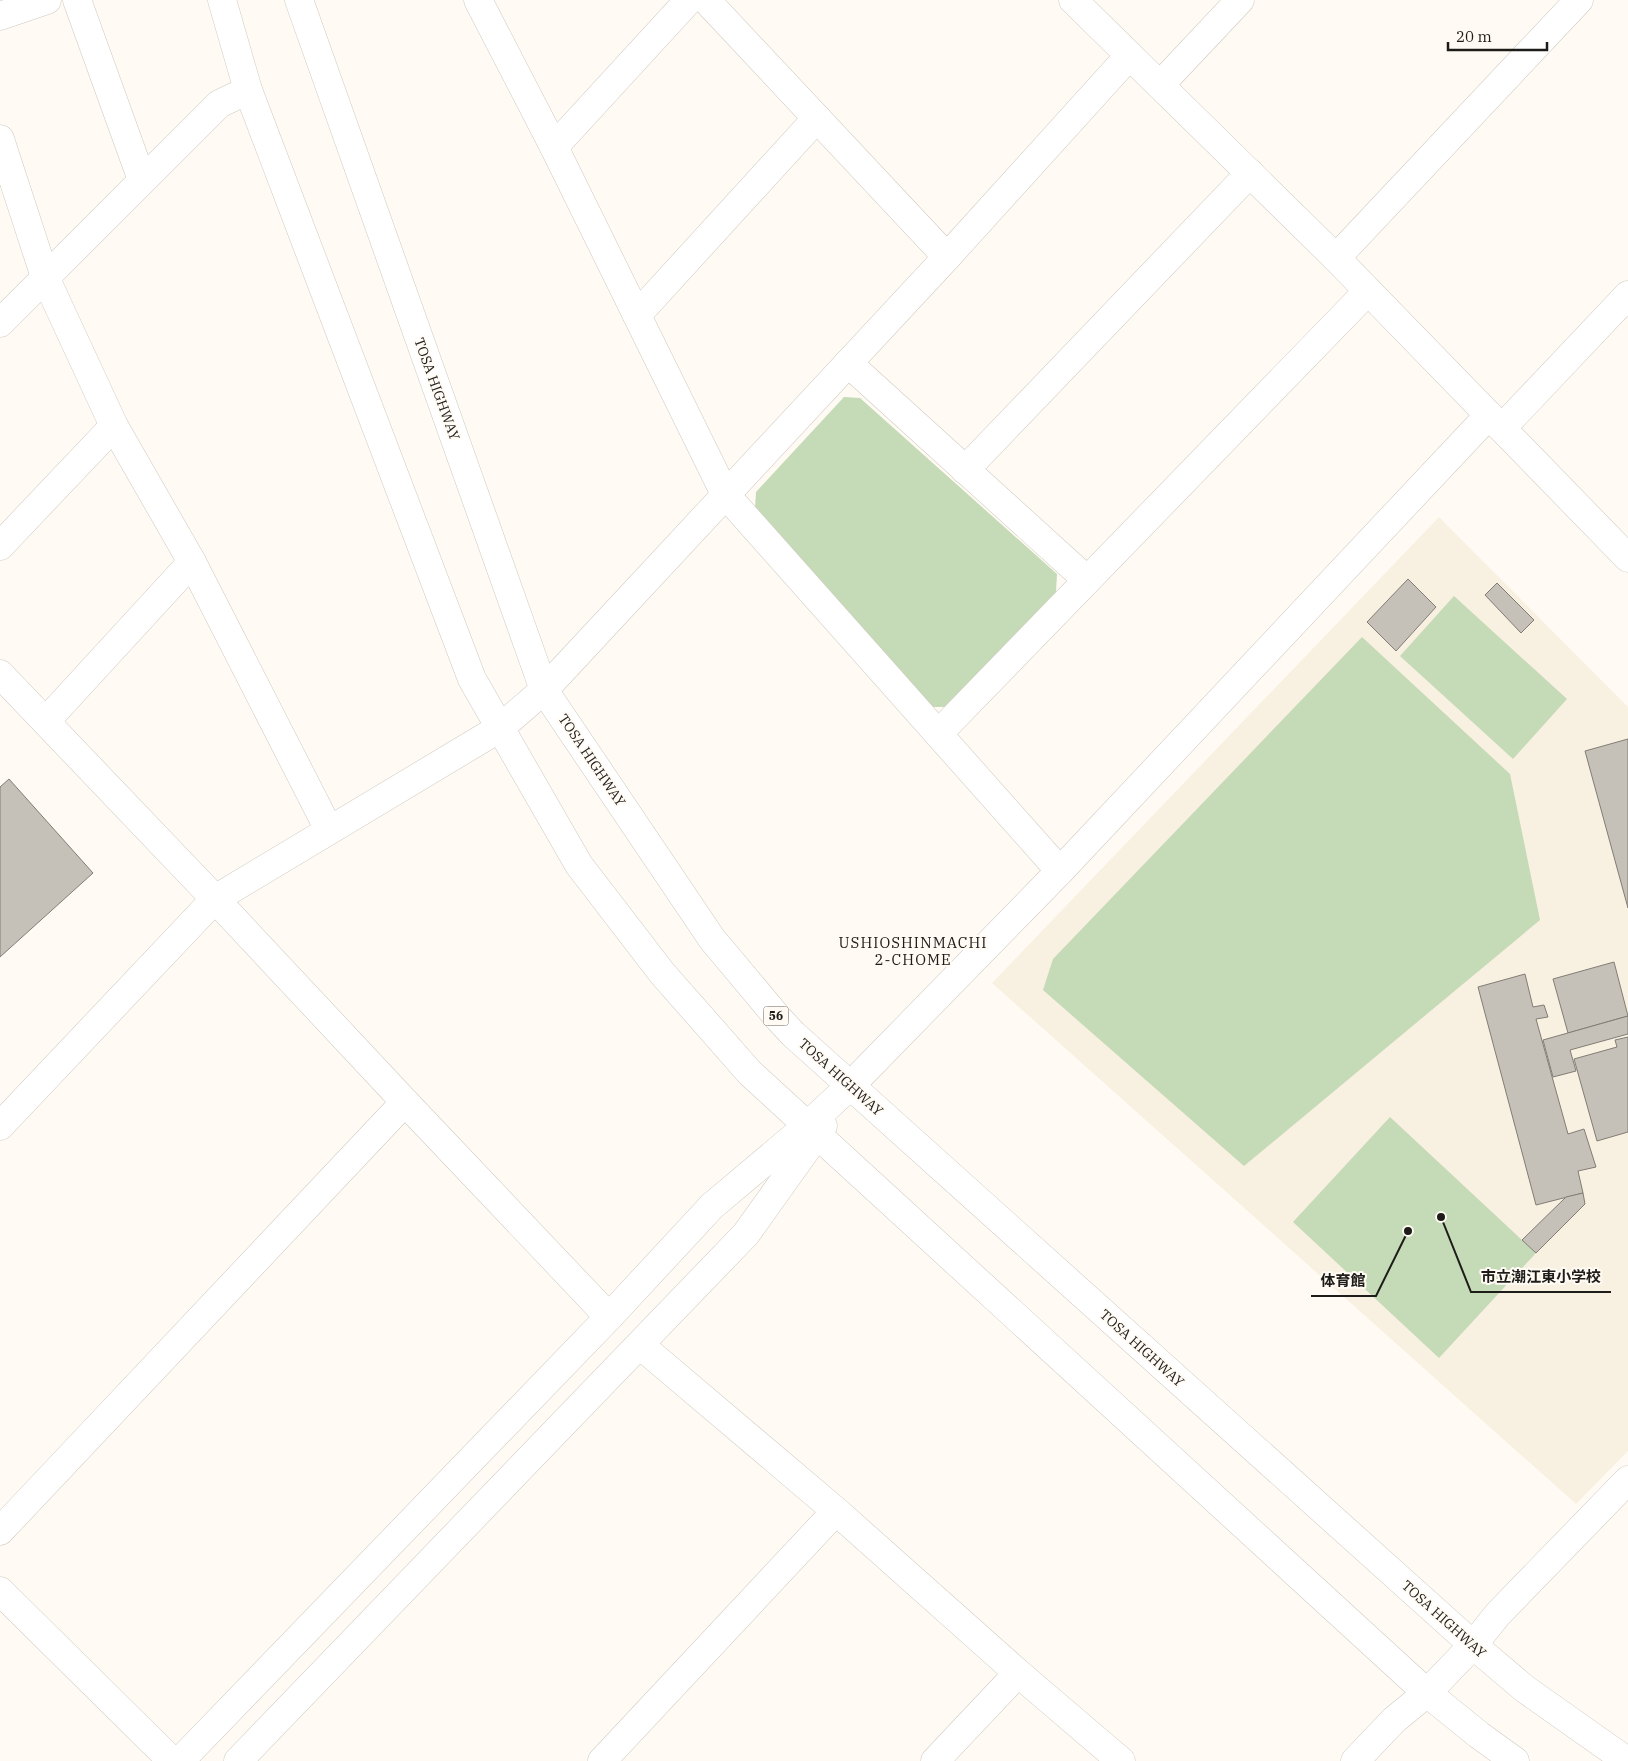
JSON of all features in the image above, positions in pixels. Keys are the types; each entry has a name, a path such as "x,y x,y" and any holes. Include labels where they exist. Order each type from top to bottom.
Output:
{"main road":[{"path":"0,16 47,0"},
{"path":"77,0 142,180"},
{"path":"222,0 248,90 472,678 579,865 662,973 739,1063 1427,1692 1479,1735 1515,1761"},
{"name":"TOSA HIGHWAY","path":"299,0 544,690 712,939 779,1019 1473,1645 1525,1689 1627,1761"},
{"path":"478,0 554,147 725,494 1060,871"},
{"path":"554,147 689,0"},
{"path":"706,0 947,257"},
{"path":"1073,0 1336,258 1628,558"},
{"path":"1160,85 1240,0"},
{"path":"1336,258 1579,0"},
{"path":"0,1126 215,899 500,728 544,690 947,257 1129,56"},
{"path":"0,323 219,104 248,90"},
{"path":"637,315 817,118"},
{"path":"0,139 45,277 114,426 192,562 328,830"},
{"path":"965,470 1250,173"},
{"path":"938,734 1368,291"},
{"path":"238,1761 746,1234 811,1130 851,1085 1495,422 1628,295"},
{"path":"848,363 1087,580"},
{"path":"0,546 114,426"},
{"path":"46,721 192,562"},
{"path":"0,674 609,1316"},
{"path":"0,1532 405,1102"},
{"path":"180,1761 609,1316 712,1206 811,1130"},
{"path":"640,1345 836,1511 1120,1761"},
{"path":"1355,1761 1394,1720 1427,1692 1473,1645 1498,1614 1628,1480"},
{"path":"602,1761 836,1511"},
{"path":"0,1591 172,1761"},
{"path":"935,1761 1018,1673"}],"shaded area":[{"path":"1439,517 1628,707 1628,1451 1576,1504 992,983"}],"green space":[{"path":"844,397 860,398 1057,574 1056,592 945,707 929,707 755,508 756,492"},
{"path":"1454,596 1567,699 1513,759 1400,656"},
{"path":"1362,637 1510,774 1540,920 1244,1166 1043,990 1053,959"},
{"path":"1390,1117 1536,1253 1439,1358 1293,1222"}],"building":[{"path":"1408,579 1436,607 1396,651 1367,622"},
{"path":"1497,583 1534,620 1521,633 1485,595"},
{"path":"1628,739 1628,908 1585,751"},
{"path":"9,779 93,873 0,957 0,787"},
{"path":"1614,962 1628,1016 1568,1033 1553,979"},
{"path":"1525,974 1533,1007 1544,1005 1548,1017 1536,1019 1568,1134 1584,1129 1596,1167 1578,1171 1583,1193 1536,1205 1478,987"},
{"path":"1628,1016 1628,1034 1570,1050 1576,1071 1553,1077 1543,1040"},
{"path":"1628,1037 1628,1132 1597,1141 1574,1059 1617,1047 1615,1040"},
{"path":"1583,1193 1585,1204 1536,1253 1522,1240 1566,1197"}],"place":[{"name":"市立潮江東小学校","path":"1441,1217"},
{"name":"体育館","path":"1408,1231"}],"district":[{"name":"USHIOSHINMACHI 2-CHOME","path":"913,952"}]}
